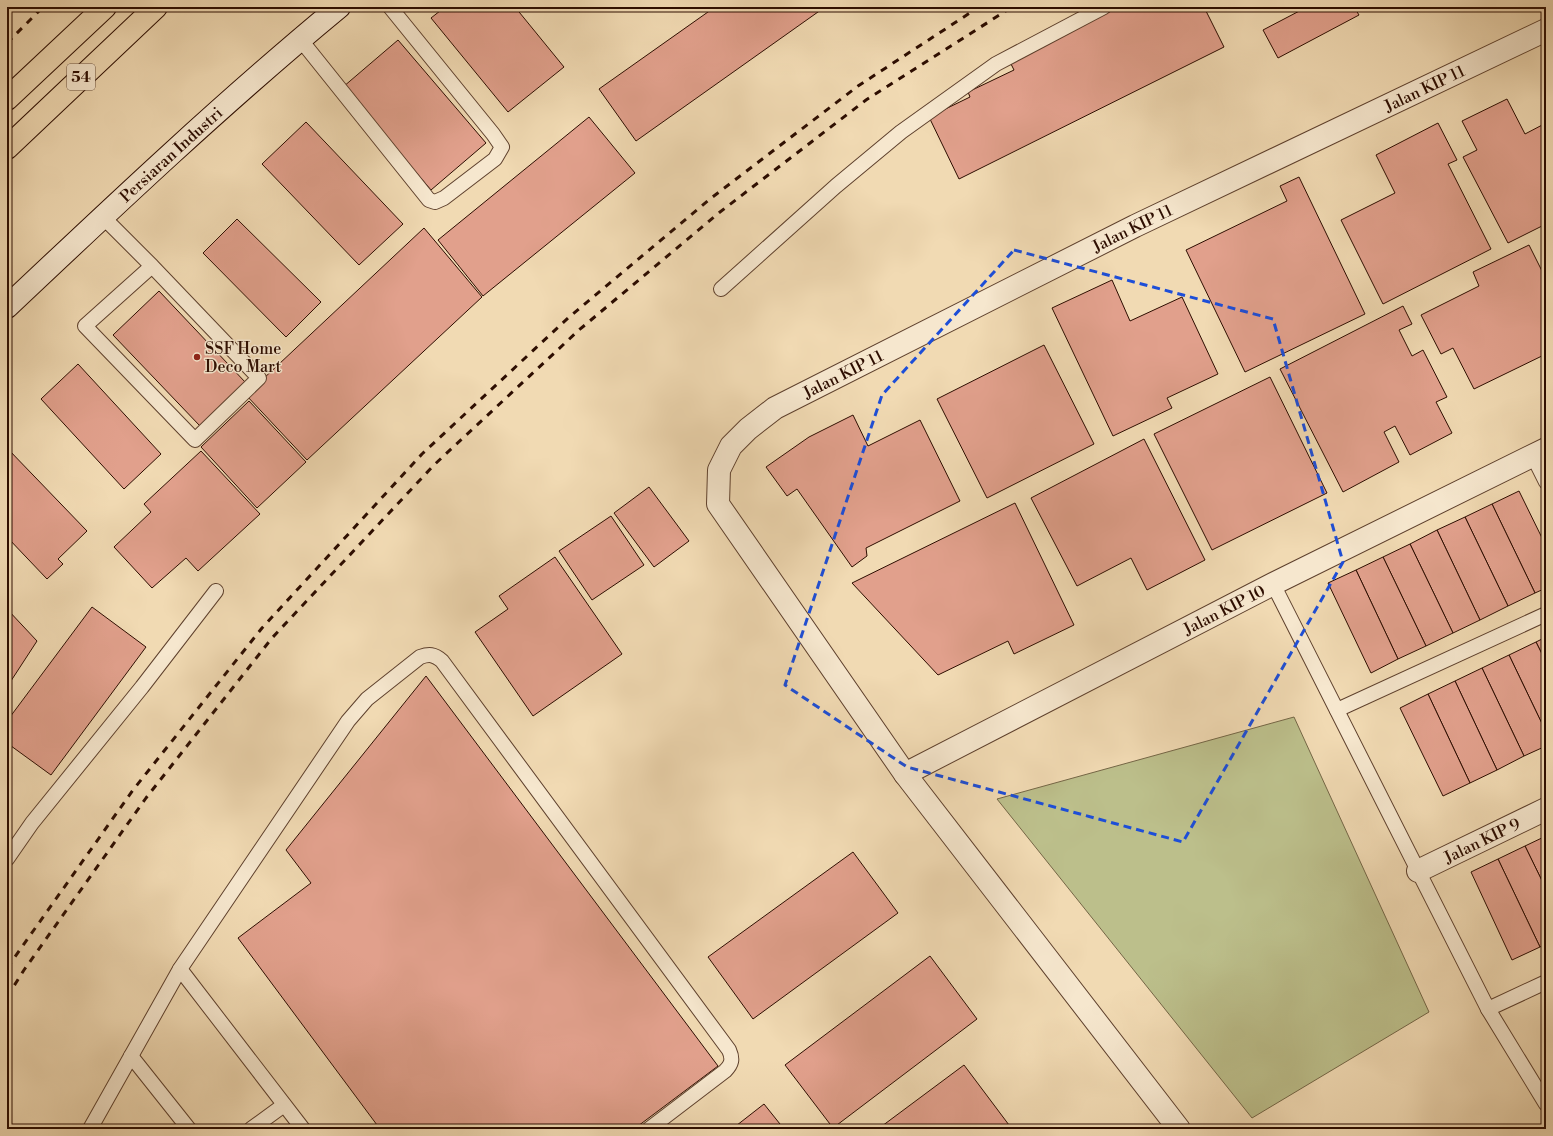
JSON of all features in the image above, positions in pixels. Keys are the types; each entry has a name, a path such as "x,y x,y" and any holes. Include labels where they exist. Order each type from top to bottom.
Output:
{"highway":[{"name":"54","path":"7,148 156,7"},
{"name":"54","path":"7,98 101,9"}],"street":[{"name":"Persiaran Industri","path":"7,307 103,217 300,39 339,7"},
{"name":"Jalan KIP 11","path":"1179,1129 905,774 718,504 718,470 731,446 748,429 775,408 1135,226 1546,30"},
{"name":"Jalan KIP 10","path":"905,774 1273,584 1540,453"},
{"name":"Jalan KIP 9","path":"1418,871 1546,809"}],"lane":[{"path":"300,39 430,200 435,202 444,198 495,159 502,147 390,7"},
{"path":"721,289 836,186 901,132 996,64 1104,7"},
{"path":"103,217 152,266 259,378 195,440 85,326 152,266"},
{"path":"1540,453 1546,482"},
{"path":"1273,584 1488,1009 1546,1104"},
{"path":"7,859 32,823 142,687 216,590"},
{"path":"1337,710 1546,614"},
{"path":"90,1129 180,969 348,721 367,699 420,657 428,654 436,656 442,661 729,1050 732,1057 730,1065 725,1072 649,1129"},
{"path":"180,969 302,1129"},
{"path":"1488,1009 1546,982"},
{"path":"131,1056 189,1129"},
{"path":"251,1129 284,1105"}],"highlighted area":[{"path":"1014,250 1273,319 1343,562 1183,842 907,767 785,685 882,395"}],"green space":[{"path":"1294,717 1429,1012 1252,1118 997,799"}],"building":[{"path":"445,7 515,7 564,67 508,112 431,18"},
{"path":"715,7 825,7 636,141 599,89"},
{"path":"1119,7 1204,7 1224,47 959,179 929,117 970,97 968,92 1014,70 1010,62"},
{"path":"1307,7 1354,7 1359,15 1278,58 1263,30"},
{"path":"398,40 486,143 431,190 343,87"},
{"path":"1507,99 1525,134 1546,123 1546,224 1508,243 1463,157 1477,150 1462,121"},
{"path":"589,117 635,173 483,296 438,240"},
{"path":"306,122 403,224 359,265 262,164"},
{"path":"1438,123 1457,160 1448,164 1491,249 1383,304 1341,220 1395,193 1376,155"},
{"path":"1299,177 1365,314 1245,372 1186,250 1287,201 1280,186"},
{"path":"237,219 321,302 286,337 203,253"},
{"path":"424,228 482,297 307,460 246,395"},
{"path":"1529,245 1546,279 1546,354 1474,389 1453,348 1441,354 1421,315 1479,286 1473,272"},
{"path":"1112,280 1130,321 1182,297 1218,374 1167,398 1172,408 1113,436 1052,308"},
{"path":"159,291 246,383 200,426 113,335"},
{"path":"1403,306 1412,324 1399,330 1412,356 1423,350 1447,397 1436,402 1452,433 1410,455 1395,426 1384,432 1399,462 1343,492 1280,369"},
{"path":"1044,345 1094,444 987,498 937,399"},
{"path":"78,364 161,454 124,489 41,399"},
{"path":"1270,377 1327,493 1212,550 1154,434"},
{"path":"249,401 306,462 257,508 201,447"},
{"path":"853,415 868,446 920,420 960,501 866,548 867,556 852,567 797,489 787,496 766,467 809,437"},
{"path":"1144,439 1205,560 1147,590 1131,558 1077,586 1031,498"},
{"path":"7,448 87,531 58,559 63,564 47,579 7,537"},
{"path":"201,451 260,514 198,571 186,558 152,588 114,547 151,512 144,504"},
{"path":"649,487 689,541 654,567 614,513"},
{"path":"1519,491 1546,546 1546,588 1535,593 1492,504"},
{"path":"1015,503 1074,625 1014,654 1008,641 938,675 852,583"},
{"path":"1492,504 1535,593 1508,606 1465,517"},
{"path":"611,516 644,565 592,600 559,551"},
{"path":"1465,517 1508,606 1480,620 1437,530"},
{"path":"1437,530 1480,620 1453,633 1410,544"},
{"path":"1410,544 1453,633 1426,646 1383,557"},
{"path":"555,557 622,654 533,716 475,632 508,609 499,596"},
{"path":"1383,557 1426,646 1398,659 1356,570"},
{"path":"1356,570 1398,659 1371,673 1328,583"},
{"path":"92,607 146,647 51,775 7,743 7,721"},
{"path":"7,609 37,641 7,687"},
{"path":"1546,637 1546,662 1536,642"},
{"path":"1536,642 1546,662 1546,732 1509,655"},
{"path":"1509,655 1546,732 1546,746 1524,756 1482,668"},
{"path":"1482,668 1524,756 1497,770 1455,681"},
{"path":"426,676 718,1066 634,1129 380,1129 238,938 311,883 286,850"},
{"path":"1455,681 1497,770 1470,783 1428,694"},
{"path":"1428,694 1470,783 1443,796 1400,708"},
{"path":"1546,836 1546,889 1525,846"},
{"path":"1525,846 1546,889 1546,944 1540,947 1498,859"},
{"path":"853,852 898,913 753,1019 708,957"},
{"path":"1498,859 1540,947 1512,960 1471,872"},
{"path":"930,956 977,1019 833,1128 785,1065"},
{"path":"964,1065 1012,1129 878,1129"},
{"path":"764,1104 784,1129 732,1129"}],"railway":[{"path":"7,43 43,7"},
{"path":"7,968 133,790 262,628 422,454 568,318 710,199 858,86 979,7"},
{"path":"7,997 24,970 146,798 272,638 434,465 579,330 720,212 866,100 1012,7"}],"place":[{"name":"SSF Home Deco Mart","path":"197,357"}]}
